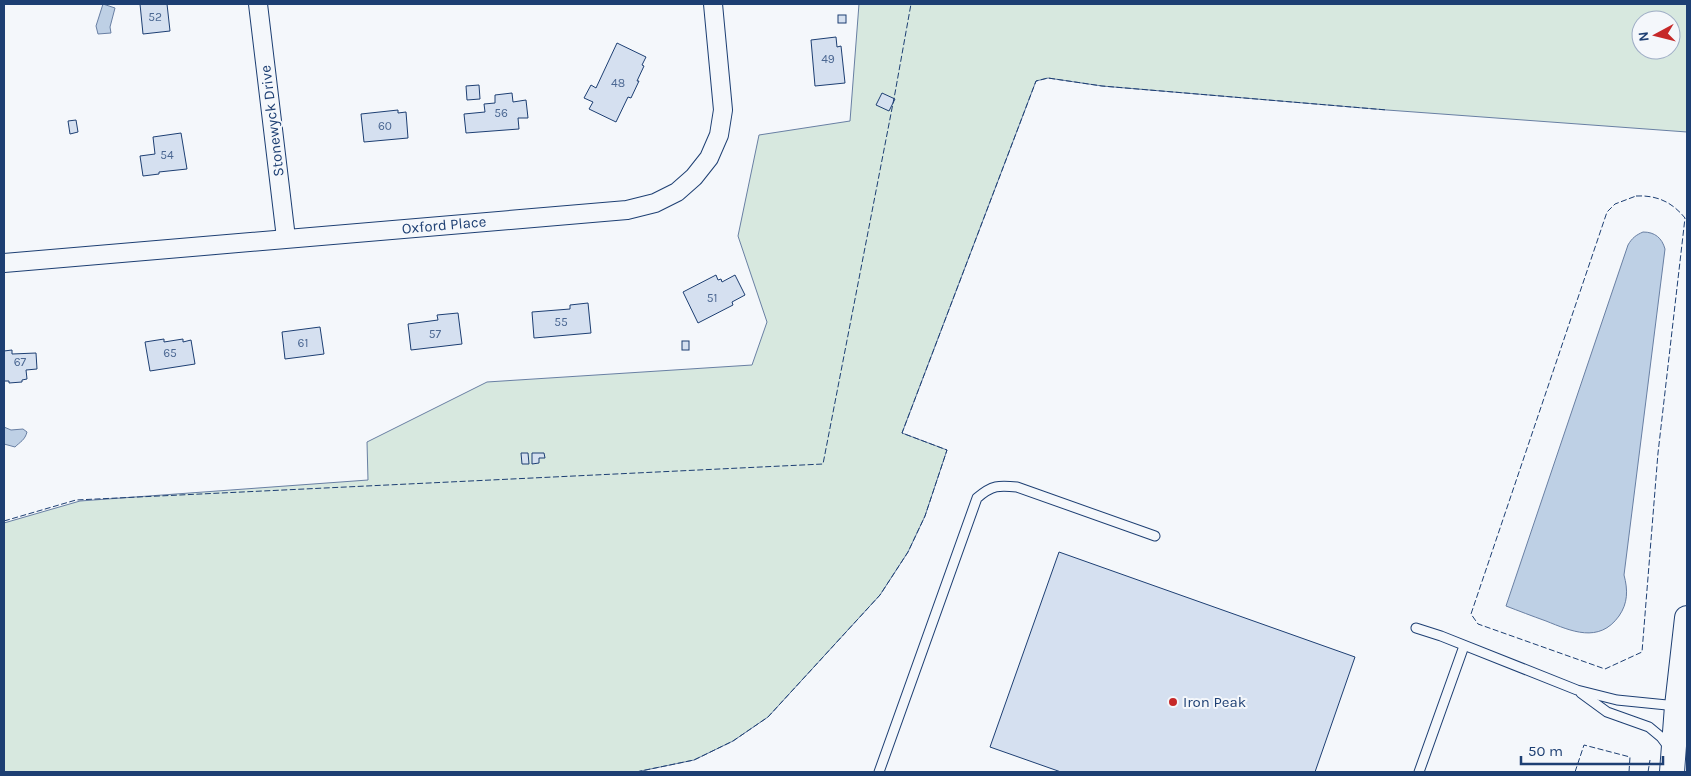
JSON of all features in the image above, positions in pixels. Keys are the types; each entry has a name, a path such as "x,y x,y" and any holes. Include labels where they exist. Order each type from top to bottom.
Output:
{"street":[{"name":"Stonewyck Drive","path":"258,4 286,238"},
{"name":"Oxford Place","path":"4,263 627,210 655,203 677,192 694,177 709,158 719,135 724,110 713,4"},
{"path":"1673,763 1687,618"}],"lane":[{"path":"879,772 978,498 987,490 1000,485 1018,487 1154,536"},
{"path":"1416,628 1577,690 1617,700 1678,706"},
{"path":"1419,772 1464,646"},
{"path":"1577,690 1607,712 1649,727 1661,737 1673,763"}],"shaded area":[{"path":"859,4 1687,4 1687,132 1387,110 1102,86 1048,78 1036,81 902,433 947,450 925,516 908,552 880,595 768,717 733,741 694,760 636,772 4,772 4,523 80,501 368,480 367,442 487,382 752,365 767,322 738,236 759,135 850,121"}],"water":[{"path":"103,4 115,8 110,27 111,33 98,34 96,26"},
{"path":"1643,232 1657,236 1665,249 1624,575 1626,596 1622,611 1611,625 1594,633 1584,633 1506,606 1628,245 1634,237"},
{"path":"4,427 11,430 23,429 27,432 24,439 15,447 4,444"}],"building":[{"path":"140,4 167,4 170,31 143,34"},
{"path":"838,15 846,15 846,23 838,23"},
{"path":"836,37 837,47 841,46 845,83 815,86 811,40"},
{"path":"617,43 646,57 637,81 639,81 631,98 628,97 616,122 589,109 593,102 584,98 591,85 596,88"},
{"path":"479,85 480,99 467,100 466,86"},
{"path":"512,93 513,102 526,100 528,118 518,118 519,129 466,133 464,114 485,112 484,104 495,103 495,95"},
{"path":"882,93 895,99 889,111 876,105"},
{"path":"398,110 398,113 406,112 408,138 364,142 361,114"},
{"path":"76,120 78,132 70,134 68,121"},
{"path":"181,133 187,169 143,176 140,156 155,154 153,137"},
{"path":"716,275 718,280 721,279 722,282 735,275 745,295 732,302 733,305 698,323 683,292"},
{"path":"588,303 591,333 534,338 532,312 570,309 570,305"},
{"path":"458,313 462,344 411,350 408,324 438,320 437,315"},
{"path":"320,327 324,354 285,359 282,332"},
{"path":"164,339 164,342 183,339 183,342 191,340 195,364 150,371 145,342"},
{"path":"682,341 689,341 689,350 682,350"},
{"path":"12,350 12,354 36,353 37,369 26,370 27,379 22,380 22,382 9,383 9,381 4,381 4,351"},
{"path":"521,453 528,453 529,464 522,464"},
{"path":"532,453 544,453 545,458 539,458 539,463 532,464"},
{"name":"Iron Peak","path":"1059,552 1355,657 1315,772 1061,772 990,747"}],"fence":[{"path":"4,521 76,500 823,464 911,4"},
{"path":"636,772 694,760 733,741 768,717 880,595 908,552 925,516 947,450 902,433 1036,81 1048,78 1102,86 1387,110"},
{"path":"1636,196 1657,198 1664,201 1680,212 1685,218 1658,453 1642,652 1605,669 1478,624 1471,614 1607,212 1615,204 1636,196"},
{"path":"1575,772 1584,745 1630,757 1629,772"},
{"path":"1648,772 1650,760"}],"place":[{"name":"Iron Peak","path":"1173,702"}]}
